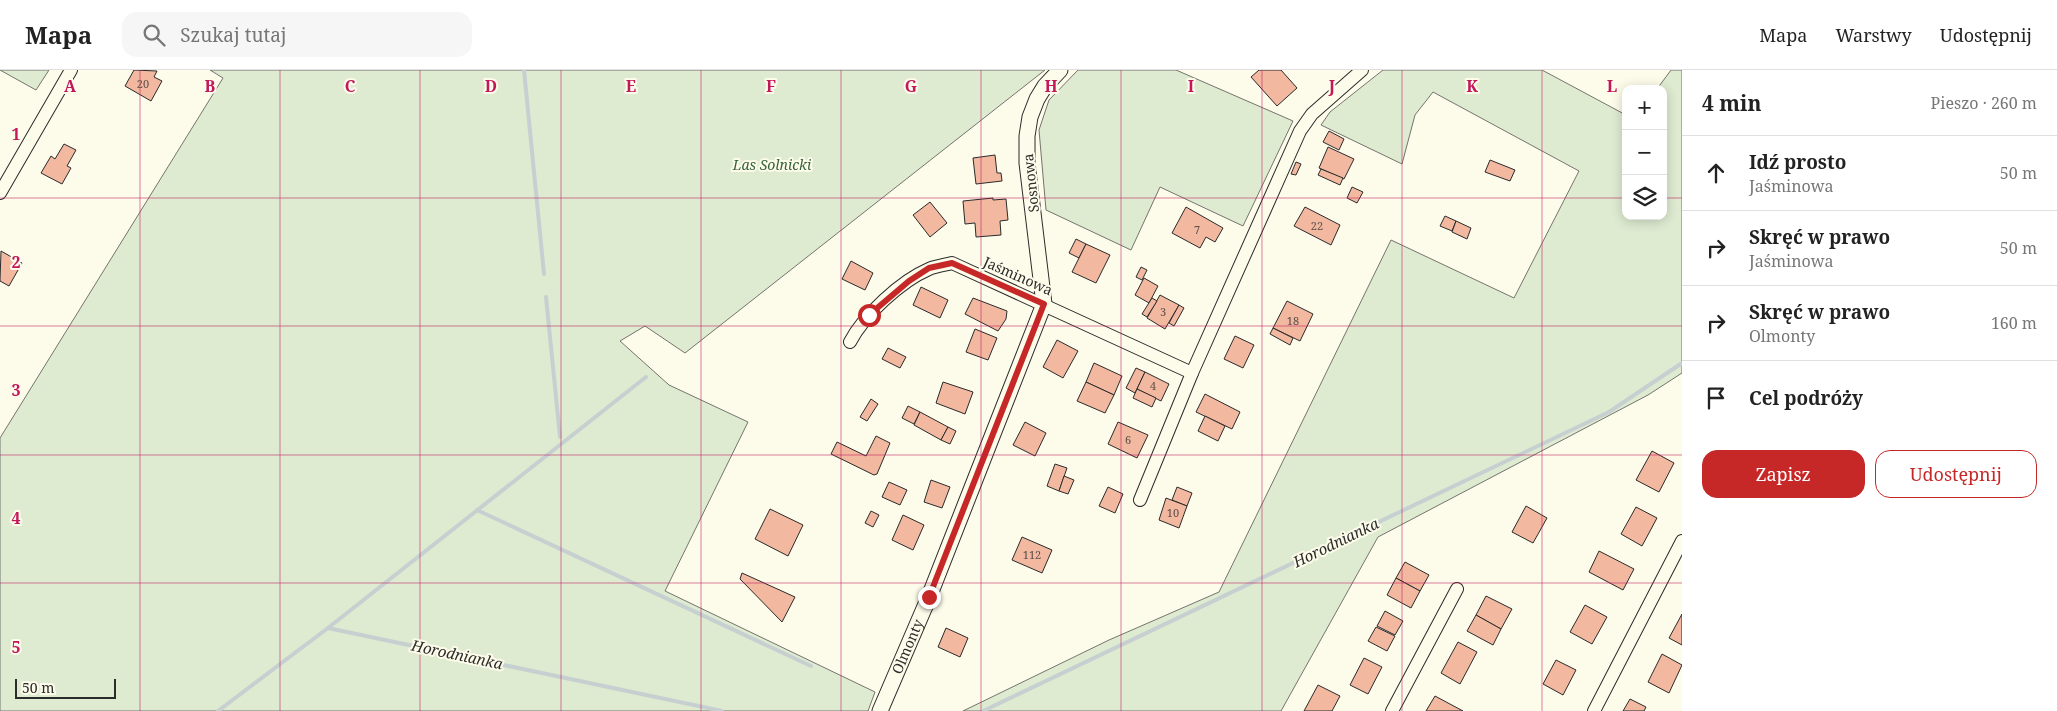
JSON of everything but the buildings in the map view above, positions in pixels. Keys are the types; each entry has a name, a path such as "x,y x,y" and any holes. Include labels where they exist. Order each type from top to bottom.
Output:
{"street":[{"path":"2,186 71,70"},
{"name":"Sosnowa","path":"1044,304 1027,163 1027,136 1030,117 1037,99 1045,86 1060,70"},
{"path":"1140,500 1192,373 1300,131 1312,114 1362,70"},
{"name":"Jaśminowa","path":"850,342 864,320 909,281 929,268 952,263 1192,373"},
{"name":"Olmonty","path":"880,711 929,597 1044,304"},
{"path":"1594,711 1682,541"},
{"path":"1392,711 1457,589"}],"green space":[{"path":"0,70 49,70 36,90"},
{"name":"Las Solnicki","path":"210,70 1045,70 685,353 645,326 620,341 669,385 748,422 665,591 875,692 868,711 0,711 0,438 223,78"},
{"path":"1078,70 1176,70 1293,121 1243,226 1160,187 1131,250 1046,210 1039,130 1049,100"},
{"path":"1383,70 1542,70 1622,113 1622,220 1667,220 1667,85 1660,85 1671,70 1682,70 1682,373 1648,395 1378,537 1281,711 963,711 1109,640 1219,592 1391,240 1514,298 1579,171 1433,92 1415,115 1402,164 1321,125 1330,112"}],"waterway":[{"path":"524,70 544,274"},
{"path":"546,297 560,437"},
{"name":"Horodnianka","path":"983,711 1609,412 1682,363"},
{"path":"328,628 646,377"},
{"path":"477,510 811,666"},
{"name":"Horodnianka","path":"218,711 328,628 722,711"}],"route":[{"path":"869,315 909,281 929,268 952,263 1044,304 929,597"}]}
